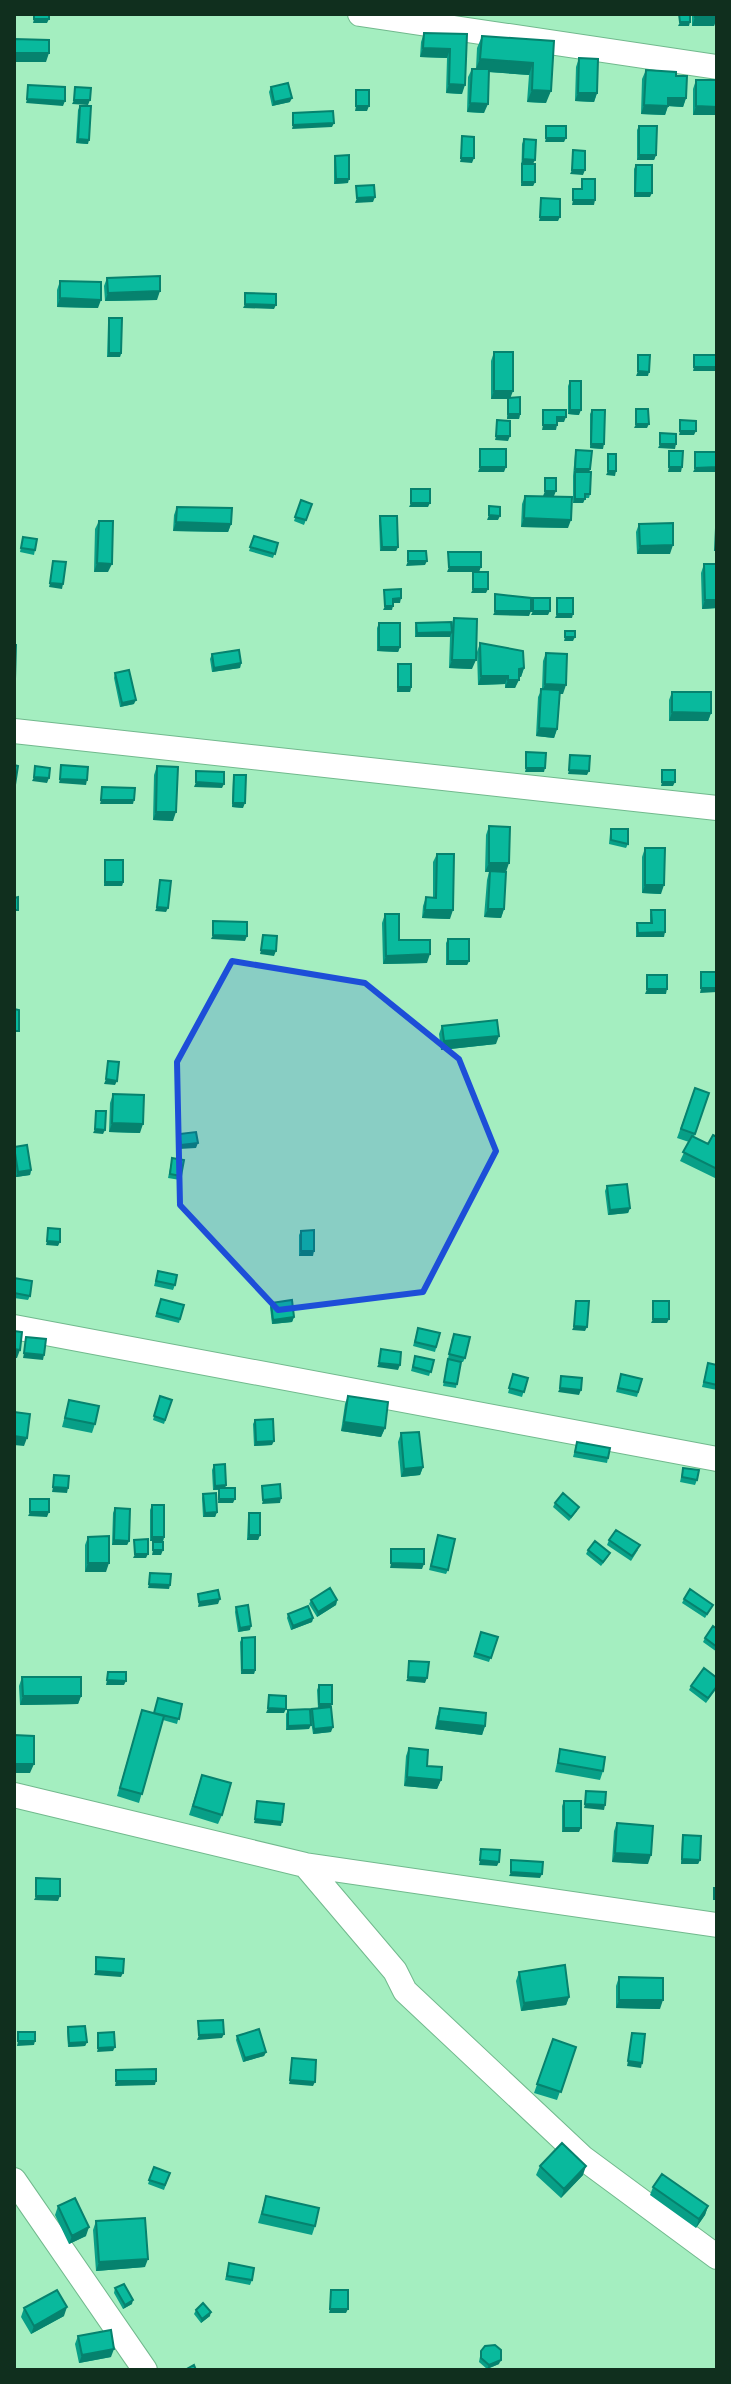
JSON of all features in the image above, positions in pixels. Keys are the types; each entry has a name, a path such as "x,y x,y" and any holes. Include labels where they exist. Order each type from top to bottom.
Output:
{"street":[{"path":"360,14 717,67"},
{"path":"14,731 717,808"},
{"path":"14,1327 717,1459"},
{"path":"14,1795 305,1865 717,1925"},
{"path":"305,1865 395,1971 405,1991 583,2158 717,2257"},
{"path":"14,2180 145,2370"}],"highlighted area":[{"path":"232,961 365,983 459,1059 496,1151 423,1292 278,1310 180,1205 177,1062"}],"building":[{"path":"34,14 49,14 49,19 34,19"},
{"path":"679,14 690,14 690,22 680,22"},
{"path":"695,14 717,14 717,17 695,17"},
{"path":"424,33 467,34 465,85 449,84 450,49 423,48"},
{"path":"482,36 554,41 551,91 532,90 533,63 480,59"},
{"path":"14,39 49,40 49,53 14,53"},
{"path":"579,58 598,59 597,93 578,93"},
{"path":"472,69 489,69 488,104 470,103"},
{"path":"646,70 687,76 686,98 668,98 668,106 644,105"},
{"path":"696,80 717,80 717,107 696,106"},
{"path":"288,83 292,98 274,102 271,87"},
{"path":"28,85 65,87 65,101 27,99"},
{"path":"75,87 91,88 90,100 74,100"},
{"path":"356,90 369,90 369,106 356,106"},
{"path":"80,106 91,106 89,140 78,139"},
{"path":"333,111 334,123 293,125 293,113"},
{"path":"546,126 566,126 566,138 546,138"},
{"path":"639,126 657,126 656,155 639,155"},
{"path":"462,136 474,137 474,158 461,158"},
{"path":"524,139 536,140 535,160 523,159"},
{"path":"573,150 585,151 585,170 572,170"},
{"path":"349,155 349,179 336,179 335,156"},
{"path":"522,164 535,164 535,182 522,182"},
{"path":"636,165 652,165 652,193 635,193"},
{"path":"582,179 595,179 595,200 573,200 573,189 582,189"},
{"path":"374,185 375,197 357,198 356,186"},
{"path":"541,198 560,199 560,217 540,217"},
{"path":"160,276 160,291 108,293 107,278"},
{"path":"60,281 101,282 101,300 60,298"},
{"path":"245,293 276,294 276,305 245,304"},
{"path":"109,318 122,318 121,353 109,353"},
{"path":"494,352 513,352 513,391 494,391"},
{"path":"638,355 650,355 649,372 638,371"},
{"path":"694,355 716,355 716,367 694,367"},
{"path":"570,381 581,381 581,410 570,410"},
{"path":"520,397 520,414 508,414 508,398"},
{"path":"636,409 648,409 649,424 636,424"},
{"path":"543,410 566,410 566,417 557,417 557,425 543,425"},
{"path":"592,410 605,410 604,444 591,444"},
{"path":"497,420 510,421 510,436 496,436"},
{"path":"680,420 696,421 696,431 680,431"},
{"path":"660,433 676,434 676,444 660,444"},
{"path":"480,449 506,449 506,467 480,467"},
{"path":"576,450 592,451 590,469 575,469"},
{"path":"669,451 683,451 682,467 669,467"},
{"path":"695,452 717,452 717,467 695,468"},
{"path":"608,454 616,454 616,471 608,471"},
{"path":"575,472 591,472 590,494 585,494 585,499 575,499"},
{"path":"545,478 556,478 556,491 545,491"},
{"path":"411,489 430,489 430,503 411,503"},
{"path":"525,496 572,497 571,520 524,518"},
{"path":"301,500 312,504 306,520 295,517"},
{"path":"489,506 500,507 500,516 489,515"},
{"path":"177,507 232,508 231,524 176,522"},
{"path":"380,516 397,516 398,547 382,547"},
{"path":"99,521 113,521 112,564 97,563"},
{"path":"673,523 673,545 640,546 639,524"},
{"path":"254,536 278,543 275,554 250,547"},
{"path":"23,537 37,539 35,550 21,548"},
{"path":"408,551 426,551 427,561 408,561"},
{"path":"448,552 481,552 481,567 449,567"},
{"path":"53,561 66,562 63,584 50,583"},
{"path":"704,564 717,564 717,600 705,600"},
{"path":"473,572 488,572 488,589 473,589"},
{"path":"401,589 401,598 393,599 393,606 385,606 384,590"},
{"path":"495,594 531,598 531,611 495,611"},
{"path":"533,598 550,598 550,611 533,611"},
{"path":"557,598 573,598 573,614 557,614"},
{"path":"454,618 477,619 476,660 452,660"},
{"path":"451,622 452,632 417,633 416,623"},
{"path":"379,623 400,623 400,647 379,647"},
{"path":"565,631 575,631 575,637 565,637"},
{"path":"480,643 523,651 524,668 519,669 519,680 508,680 508,676 481,676"},
{"path":"16,645 15,679 14,679"},
{"path":"239,650 241,663 214,668 212,654"},
{"path":"546,653 567,654 566,685 545,684"},
{"path":"398,664 411,664 411,687 398,687"},
{"path":"129,670 136,700 122,703 115,673"},
{"path":"541,689 560,690 557,729 539,728"},
{"path":"672,692 711,692 711,713 672,712"},
{"path":"526,752 546,753 545,768 526,768"},
{"path":"570,755 590,756 589,771 569,770"},
{"path":"14,765 18,766 14,791"},
{"path":"61,765 88,767 87,780 60,779"},
{"path":"35,766 50,768 49,778 34,777"},
{"path":"157,766 178,767 176,812 156,812"},
{"path":"662,770 675,770 675,782 662,782"},
{"path":"196,771 224,772 224,784 196,782"},
{"path":"234,775 246,775 245,803 233,803"},
{"path":"102,787 135,788 134,800 101,800"},
{"path":"489,826 510,827 509,863 489,863"},
{"path":"611,829 628,829 628,844 611,840"},
{"path":"645,848 665,848 664,885 645,885"},
{"path":"437,854 454,854 453,910 425,910 426,897 436,898"},
{"path":"105,860 123,860 123,882 105,882"},
{"path":"490,871 506,872 504,909 488,909"},
{"path":"160,880 171,881 168,908 157,907"},
{"path":"18,897 18,910 14,910 14,898"},
{"path":"651,910 665,910 665,932 638,933 637,923 652,923"},
{"path":"385,914 399,914 399,940 430,940 430,954 386,956"},
{"path":"213,921 247,922 247,936 213,935"},
{"path":"263,935 277,936 276,951 261,950"},
{"path":"448,939 469,939 469,961 448,961"},
{"path":"701,972 717,972 717,988 701,988"},
{"path":"647,975 667,975 667,989 647,989"},
{"path":"14,1009 19,1010 19,1031 14,1031"},
{"path":"497,1020 499,1036 444,1041 442,1026"},
{"path":"108,1061 119,1062 117,1081 106,1079"},
{"path":"695,1088 709,1093 695,1134 681,1129"},
{"path":"113,1094 144,1095 143,1124 112,1123"},
{"path":"96,1111 106,1111 105,1130 95,1129"},
{"path":"196,1132 198,1143 181,1145 179,1134"},
{"path":"713,1135 717,1137 717,1169 683,1152 692,1136 708,1144"},
{"path":"27,1145 31,1170 18,1172 14,1147"},
{"path":"172,1158 184,1160 181,1176 170,1174"},
{"path":"627,1184 630,1208 610,1210 607,1186"},
{"path":"48,1228 60,1229 60,1242 47,1241"},
{"path":"314,1230 314,1251 301,1251 301,1231"},
{"path":"158,1271 177,1275 175,1285 156,1281"},
{"path":"14,1278 32,1281 30,1296 14,1293"},
{"path":"161,1299 184,1305 180,1319 157,1313"},
{"path":"292,1300 294,1317 273,1320 271,1303"},
{"path":"576,1301 589,1301 587,1327 574,1326"},
{"path":"653,1301 669,1301 669,1319 653,1319"},
{"path":"418,1328 440,1333 436,1347 415,1342"},
{"path":"14,1331 22,1332 20,1350 14,1349"},
{"path":"454,1334 470,1337 465,1358 449,1354"},
{"path":"26,1337 46,1339 44,1355 24,1353"},
{"path":"381,1349 401,1352 400,1365 379,1363"},
{"path":"415,1356 434,1360 431,1372 413,1367"},
{"path":"448,1359 461,1362 457,1384 444,1382"},
{"path":"708,1363 717,1365 717,1385 704,1382"},
{"path":"513,1374 528,1378 524,1392 509,1388"},
{"path":"621,1374 642,1379 638,1392 618,1388"},
{"path":"561,1376 582,1378 581,1390 560,1388"},
{"path":"160,1396 172,1400 165,1420 154,1416"},
{"path":"348,1396 388,1402 385,1428 344,1422"},
{"path":"69,1400 99,1406 95,1424 65,1418"},
{"path":"14,1412 30,1414 27,1438 14,1436"},
{"path":"273,1419 274,1441 256,1442 255,1420"},
{"path":"419,1432 423,1467 404,1469 401,1433"},
{"path":"577,1442 610,1448 608,1458 575,1452"},
{"path":"225,1464 226,1485 215,1486 214,1465"},
{"path":"683,1468 699,1470 697,1480 682,1477"},
{"path":"54,1475 69,1476 68,1488 53,1487"},
{"path":"280,1484 281,1498 263,1500 262,1486"},
{"path":"219,1488 235,1488 235,1499 219,1499"},
{"path":"216,1493 217,1512 205,1513 203,1494"},
{"path":"563,1493 579,1507 571,1517 555,1503"},
{"path":"30,1499 49,1499 49,1512 30,1512"},
{"path":"152,1505 164,1505 164,1537 152,1537"},
{"path":"115,1508 130,1509 129,1541 114,1540"},
{"path":"249,1513 260,1513 260,1535 249,1535"},
{"path":"616,1530 640,1545 632,1556 609,1540"},
{"path":"438,1535 455,1539 448,1570 431,1566"},
{"path":"109,1536 109,1563 88,1563 88,1537"},
{"path":"148,1539 148,1554 135,1554 134,1540"},
{"path":"595,1541 610,1553 603,1562 588,1550"},
{"path":"153,1542 163,1542 163,1550 153,1550"},
{"path":"391,1549 424,1549 424,1564 391,1563"},
{"path":"150,1573 171,1574 170,1585 149,1584"},
{"path":"330,1588 337,1600 318,1612 311,1600"},
{"path":"690,1589 713,1605 707,1614 684,1599"},
{"path":"218,1590 220,1599 199,1602 198,1594"},
{"path":"248,1605 251,1626 240,1628 236,1607"},
{"path":"308,1606 313,1618 293,1626 288,1614"},
{"path":"713,1626 717,1629 717,1647 705,1638"},
{"path":"481,1632 498,1637 491,1658 475,1653"},
{"path":"255,1637 255,1670 242,1670 242,1638"},
{"path":"409,1661 429,1662 427,1678 408,1677"},
{"path":"704,1668 717,1678 717,1686 708,1698 691,1686"},
{"path":"108,1672 126,1672 126,1681 107,1680"},
{"path":"22,1677 81,1677 81,1696 23,1696"},
{"path":"319,1685 332,1685 332,1704 319,1704"},
{"path":"269,1695 286,1696 286,1709 268,1708"},
{"path":"158,1698 182,1704 179,1719 154,1713"},
{"path":"331,1707 333,1727 314,1729 312,1709"},
{"path":"440,1708 486,1713 485,1726 438,1721"},
{"path":"310,1709 311,1725 288,1726 288,1710"},
{"path":"142,1710 164,1716 142,1794 120,1788"},
{"path":"14,1735 34,1736 34,1764 14,1764"},
{"path":"409,1748 428,1750 427,1766 442,1767 441,1780 407,1777"},
{"path":"560,1749 605,1757 603,1771 558,1763"},
{"path":"202,1775 231,1783 222,1815 193,1806"},
{"path":"586,1791 606,1792 605,1805 585,1804"},
{"path":"257,1801 284,1804 282,1822 255,1819"},
{"path":"564,1801 581,1801 581,1828 564,1828"},
{"path":"617,1823 653,1826 651,1855 615,1853"},
{"path":"683,1835 701,1836 700,1860 682,1859"},
{"path":"481,1849 500,1850 499,1862 480,1860"},
{"path":"511,1860 543,1862 542,1874 511,1872"},
{"path":"36,1878 60,1879 60,1896 36,1896"},
{"path":"96,1957 124,1959 123,1973 96,1971"},
{"path":"565,1965 569,1997 524,2003 519,1972"},
{"path":"619,1977 663,1978 663,2000 619,2000"},
{"path":"223,2020 224,2034 199,2035 198,2021"},
{"path":"85,2026 87,2042 69,2043 68,2027"},
{"path":"259,2029 266,2052 245,2058 237,2036"},
{"path":"18,2032 35,2032 35,2041 18,2041"},
{"path":"114,2032 115,2047 98,2048 98,2033"},
{"path":"632,2033 645,2034 642,2063 628,2061"},
{"path":"553,2039 576,2047 561,2092 537,2084"},
{"path":"292,2058 316,2060 315,2082 290,2080"},
{"path":"156,2069 156,2081 116,2081 116,2070"},
{"path":"562,2143 586,2166 564,2189 540,2166"},
{"path":"154,2167 170,2173 165,2185 149,2180"},
{"path":"662,2174 708,2206 699,2219 653,2187"},
{"path":"266,2196 319,2208 315,2226 262,2214"},
{"path":"75,2198 89,2227 72,2236 58,2206"},
{"path":"145,2218 148,2259 99,2262 96,2221"},
{"path":"229,2263 254,2268 252,2280 227,2276"},
{"path":"124,2284 133,2300 125,2305 115,2288"},
{"path":"57,2290 67,2307 34,2326 24,2308"},
{"path":"331,2290 348,2290 348,2309 330,2309"},
{"path":"203,2303 211,2312 202,2319 196,2310"},
{"path":"111,2330 114,2349 82,2355 78,2336"},
{"path":"495,2345 501,2350 501,2360 489,2365 481,2358 481,2351 485,2346"}]}
